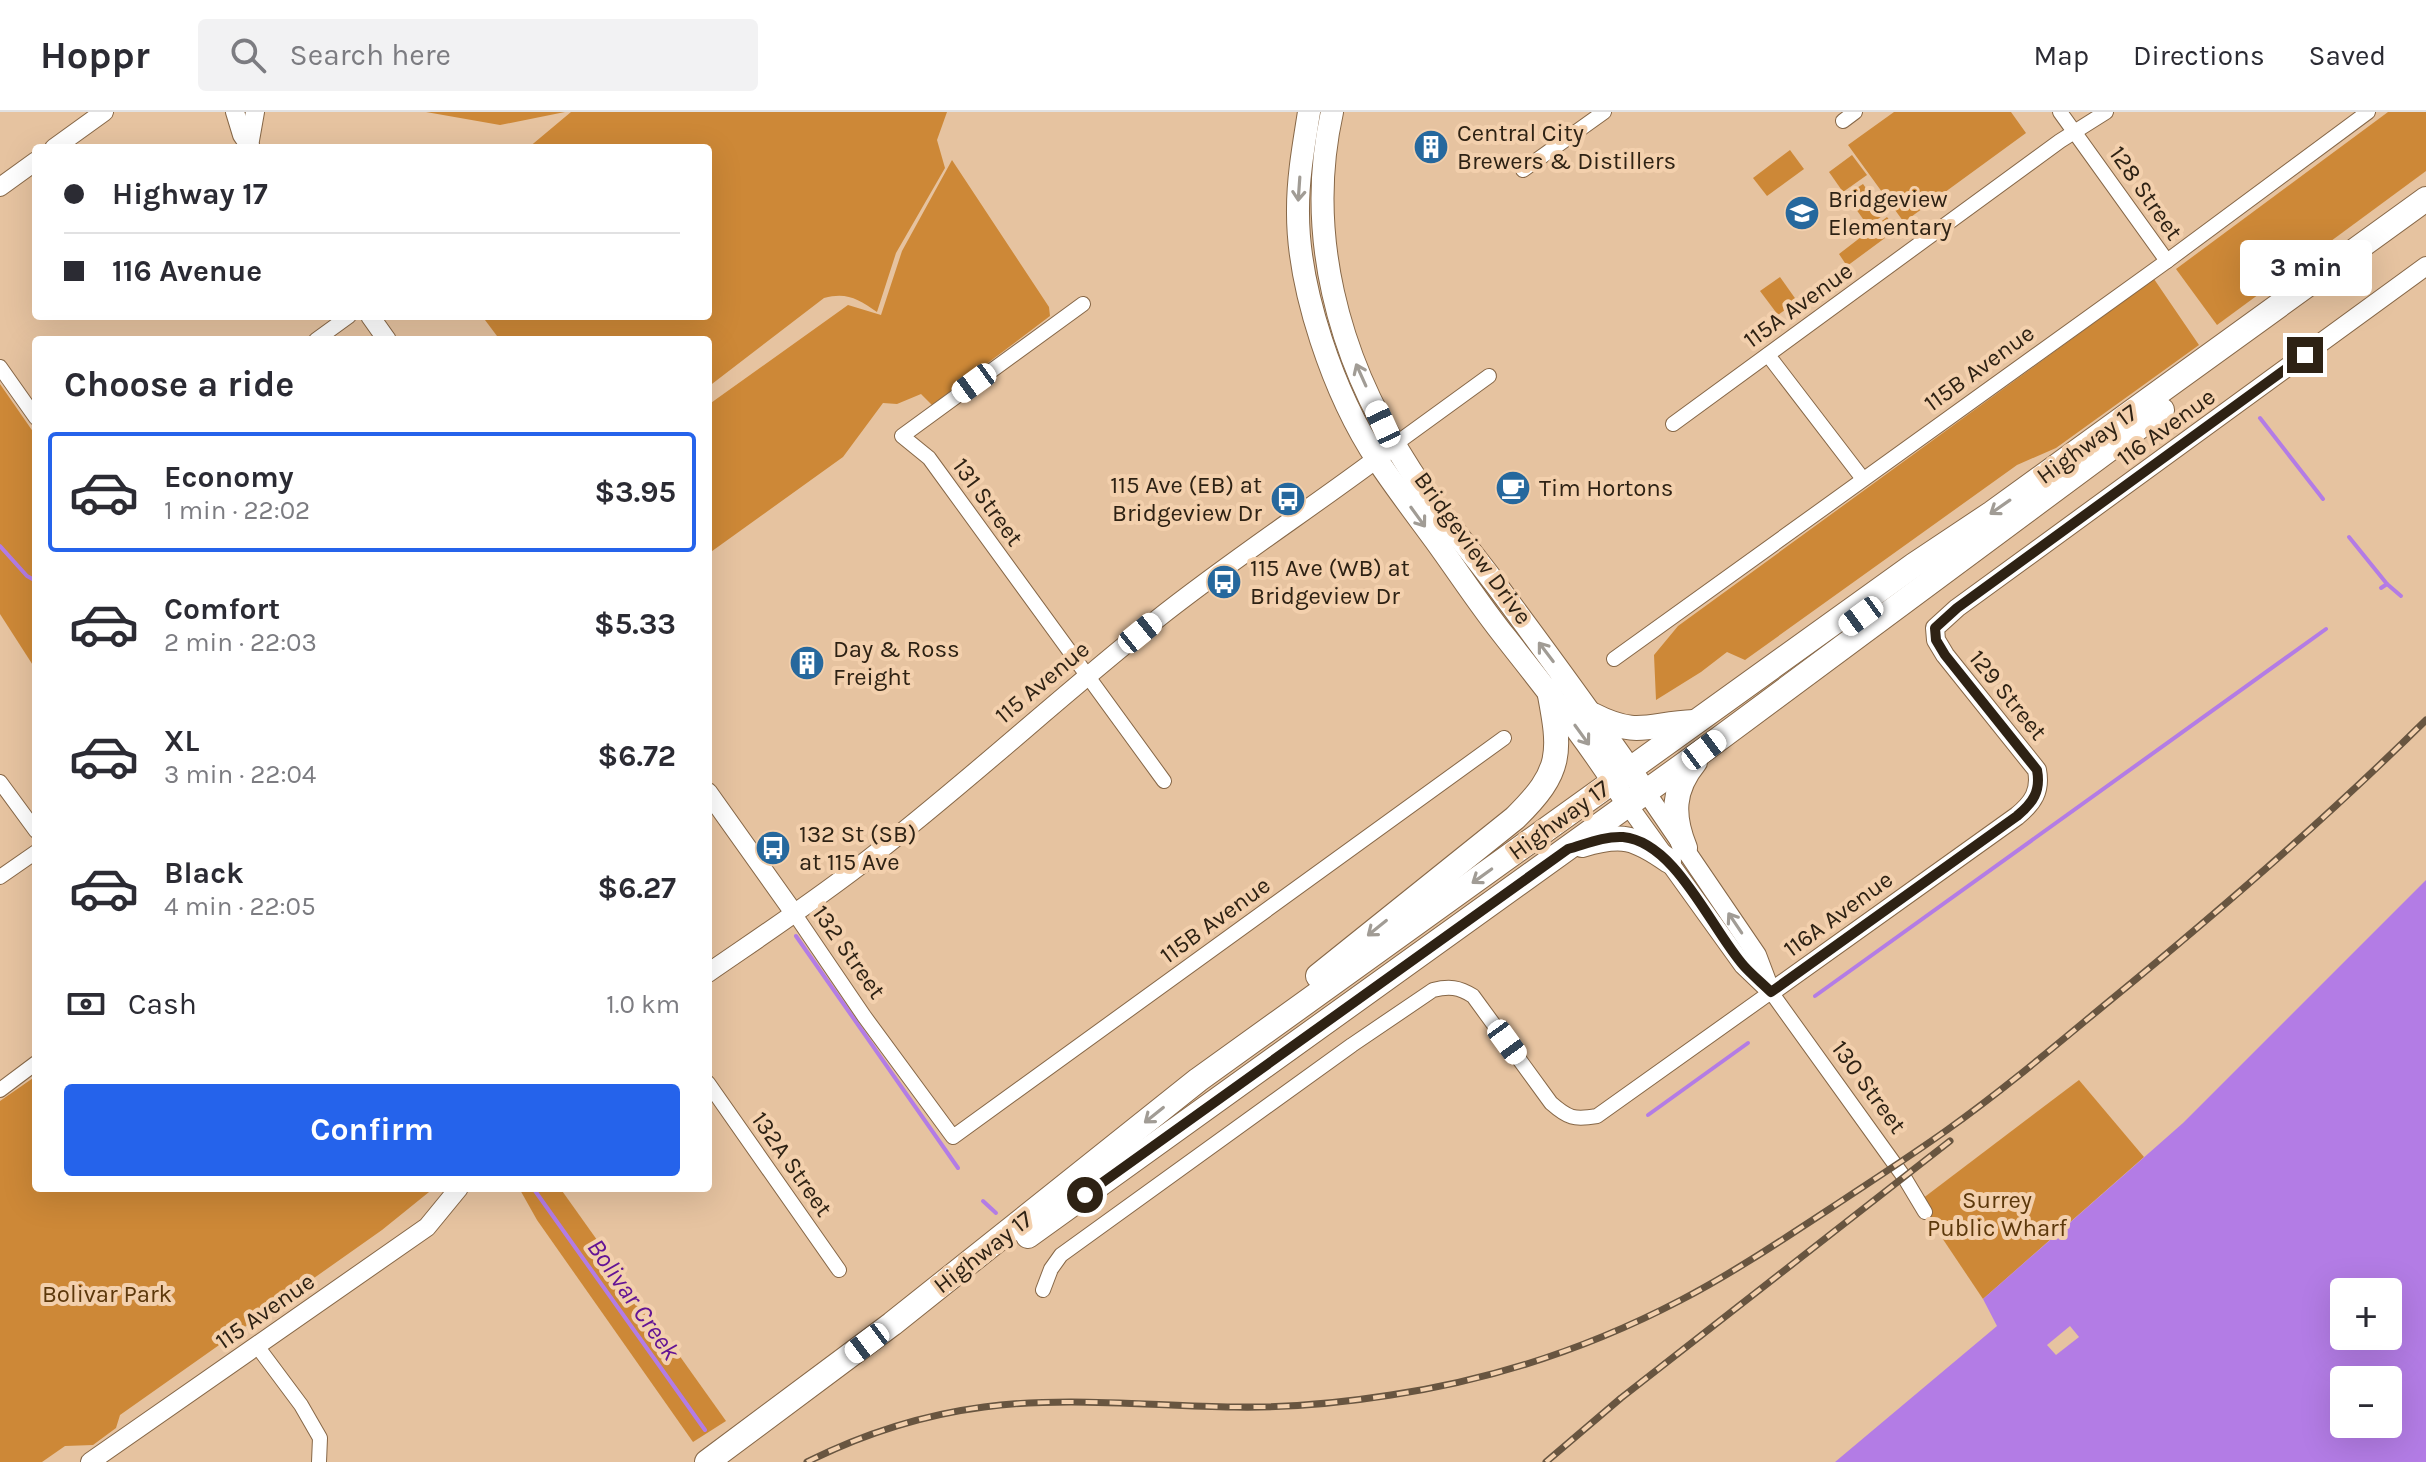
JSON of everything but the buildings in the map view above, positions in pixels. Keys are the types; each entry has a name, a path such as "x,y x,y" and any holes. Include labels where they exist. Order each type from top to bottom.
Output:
{"highway":[{"name":"Highway 17","path":"735,1462 903,1337 1036,1230 1568,849 1696,722 2426,199"},
{"name":"Highway 17","path":"707,1462 892,1324 1198,1080 1632,786 1704,750 2426,218"},
{"path":"1632,786 1861,616 1914,565"},
{"path":"1198,1080 1336,961 1528,805 1555,762 1556,725 1549,690"},
{"path":"1593,715 1615,725 1638,730 1696,722"},
{"path":"1568,849 1607,838 1625,837 1677,855 1676,801 1686,773 1704,750"}],"main road":[{"name":"Bridgeview Drive","path":"1309,112 1301,161 1298,209 1302,262 1306,286 1331,367 1505,637 1632,786"},
{"name":"Bridgeview Drive","path":"1332,112 1323,175 1325,255 1333,297 1385,452 1408,467 1593,715 1632,786"}],"street":[{"path":"60,144 104,112"},
{"path":"235,112 248,144"},
{"path":"250,144 255,112"},
{"path":"1523,170 1604,112"},
{"name":"128 Street","path":"2060,112 2167,261"},
{"name":"115A Avenue","path":"1673,424 2060,141 2106,112"},
{"path":"2339,112 2349,126"},
{"name":"115B Avenue","path":"1614,659 2167,261 2368,112"},
{"path":"0,187 32,164"},
{"name":"116 Avenue","path":"1935,628 1957,608 2426,266"},
{"name":"131 Street","path":"1083,304 902,436 929,458 1164,781"},
{"path":"322,336 344,320"},
{"path":"1768,355 1863,479"},
{"path":"0,367 32,412"},
{"name":"115 Avenue","path":"712,970 869,859 1087,675 1235,560 1489,376"},
{"name":"129 Street","path":"1935,628 1936,640 1945,655 2037,770 2040,782 2037,793"},
{"name":"115B Avenue","path":"953,1137 1504,738"},
{"path":"0,782 32,826"},
{"name":"130 Street","path":"1632,786 1743,965 1771,992 1909,1184 1925,1212"},
{"name":"116A Avenue","path":"1043,1290 1051,1269 1061,1255 1433,990 1461,988 1473,996 1551,1103 1566,1116 1581,1119 1597,1116 2017,816 2037,793"},
{"name":"132 Street","path":"712,798 864,1016 953,1137"},
{"path":"0,877 32,855"},
{"path":"0,1090 32,1066"},
{"name":"132A Street","path":"712,1089 839,1270"},
{"name":"115 Avenue","path":"90,1462 427,1227 456,1192"},
{"path":"257,1346 301,1405 320,1438 319,1462"}],"green space":[{"path":"426,112 565,112 500,125"},
{"path":"571,112 947,112 937,140 945,168 896,253 877,312 852,298 824,298 712,384 712,336 497,336 485,320 712,320 712,144 533,144"},
{"path":"1894,112 2011,112 2026,133 1904,222 1907,231 1902,237 1889,235 1847,266 1839,254 1887,217 1892,224 1897,220 1903,221 1848,145"},
{"path":"2388,112 2426,112 2426,171 2217,325 2176,269"},
{"path":"1790,150 1804,169 1767,196 1753,178"},
{"path":"1852,155 1867,175 1843,192 1829,172"},
{"path":"952,160 1049,307 1050,316 932,405 921,394 897,404 883,403 843,457 712,551 712,402 848,305 881,315 902,251"},
{"path":"1863,184 1885,214 1868,226 1846,195"},
{"path":"1780,277 1797,301 1778,315 1760,291"},
{"path":"2154,279 2199,345 2056,448 2017,465 1745,660 1727,652 1656,700 1654,655 1678,626"},
{"path":"0,384 32,430 32,664 0,614"},
{"name":"Bolivar Park","path":"32,1079 32,1192 429,1192 382,1230 120,1415 116,1428 93,1445 65,1446 42,1462 0,1462 0,1101"},
{"name":"Surrey Public Wharf","path":"2079,1080 2144,1157 1983,1299 1918,1202"},
{"path":"521,1192 563,1192 726,1421 693,1442 537,1220"}],"shaded area":[{"path":"2426,880 2426,1462 1835,1462 1997,1326 1983,1299 2183,1123"}],"pier":[{"path":"2070,1326 2079,1337 2056,1355 2047,1345"}],"waterway":[{"path":"2260,418 2323,499"},
{"path":"2349,537 2387,584"},
{"name":"Bolivar Creek","path":"0,546 32,579"},
{"path":"2381,588 2387,584 2401,596"},
{"path":"1815,996 2326,629"},
{"path":"796,936 958,1168"},
{"path":"1648,1115 1748,1043"},
{"name":"Bolivar Creek","path":"536,1192 705,1430"},
{"path":"983,1201 996,1213"}],"railway":[{"path":"807,1462 893,1427 984,1407 1046,1402 1274,1407 1429,1389 1540,1360 1647,1317 1700,1290 1776,1244 1988,1100 2230,900 2310,830 2426,720"},
{"path":"1546,1462 1621,1398 1950,1141"}],"place":[{"name":"Central City Brewers & Distillers","path":"1431,147"},
{"name":"Bridgeview Elementary","path":"1802,213"},
{"name":"Tim Hortons","path":"1513,488"},
{"name":"115 Ave (EB) at Bridgeview Dr","path":"1288,499"},
{"name":"115 Ave (WB) at Bridgeview Dr","path":"1224,582"},
{"name":"Day & Ross Freight","path":"807,663"},
{"name":"132 St (SB) at 115 Ave","path":"773,848"}],"route":[{"path":"1085,1195 1568,849 1607,838 1625,837 1644,843 1669,861 1743,965 1771,992 2017,816 2037,793 2040,782 2037,770 1945,655 1936,640 1935,628 1957,608 2305,355"}]}
